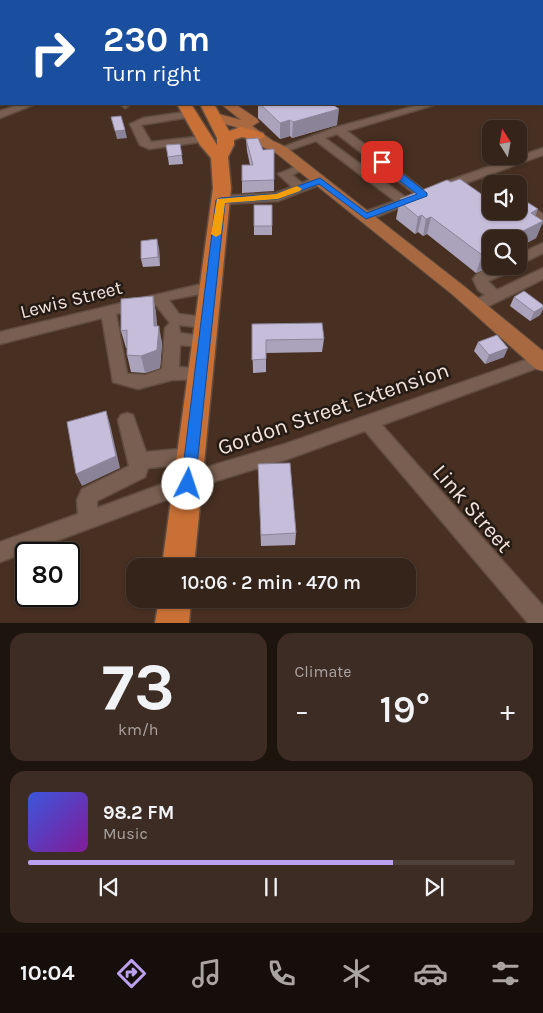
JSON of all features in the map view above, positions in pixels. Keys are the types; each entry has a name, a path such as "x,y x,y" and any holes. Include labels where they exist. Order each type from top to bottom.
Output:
{"highway":[{"path":"179,558 222,170 211,110 202,112 191,107"},
{"path":"191,107 216,145"},
{"path":"216,145 241,132 257,136"},
{"path":"172,623 174,608"}],"main road":[{"path":"228,105 277,141 282,150"},
{"path":"211,110 241,124 268,144 282,150 366,216 542,362"}],"street":[{"path":"0,116 28,105"},
{"path":"282,150 339,130 428,105"},
{"path":"191,107 135,124 144,143 149,146 216,145"},
{"path":"339,130 424,194"},
{"path":"317,137 404,202"},
{"path":"366,216 543,152"},
{"path":"300,188 284,174 303,167"},
{"path":"477,175 482,179"},
{"path":"220,200 278,196 320,180"},
{"path":"527,209 543,220"},
{"path":"527,255 543,247"},
{"path":"476,306 543,273"},
{"path":"489,275 480,279 483,286 495,296"},
{"name":"Lewis Street","path":"0,338 108,310 210,287"},
{"path":"159,298 175,319 205,331"},
{"path":"108,310 120,377 126,382 138,382 162,377 170,373 200,374"},
{"path":"170,373 175,319"},
{"path":"172,338 205,331"},
{"name":"Gordon Street Extension","path":"0,552 188,484 542,362"},
{"path":"88,521 87,500 89,495 138,471 139,461 127,420"},
{"name":"Link Street","path":"369,423 543,623"},
{"path":"139,461 190,456"}],"building":[{"path":"261,105 333,105 339,109 293,122 290,120 280,123"},
{"path":"121,116 125,130 115,131 111,117"},
{"path":"258,138 263,150 274,149 274,180 242,181 242,165 253,165 246,139"},
{"path":"180,144 182,155 168,157 166,145"},
{"path":"460,179 482,194 482,220 527,220 527,202 538,209 531,213 543,221 525,230 482,230 482,255 431,217 426,219 422,215 418,217 400,202 403,201 400,199 447,180 451,182"},
{"path":"254,205 272,205 272,226 254,226"},
{"path":"157,239 158,257 141,259 141,241"},
{"path":"524,291 543,305 543,307 534,312 514,297"},
{"path":"153,296 154,326 159,326 157,350 141,356 127,355 127,330 121,331 121,299"},
{"path":"322,323 324,339 266,340 266,359 252,360 252,324"},
{"path":"497,335 508,348 489,355 478,342"},
{"path":"106,411 116,456 76,474 67,422"},
{"path":"290,463 296,533 261,535 258,464"}],"slow traffic":[{"path":"216,234 220,200 278,196 297,189"}],"route":[{"path":"188,484 220,200 278,196 320,180 366,216 424,194 382,162"}]}
